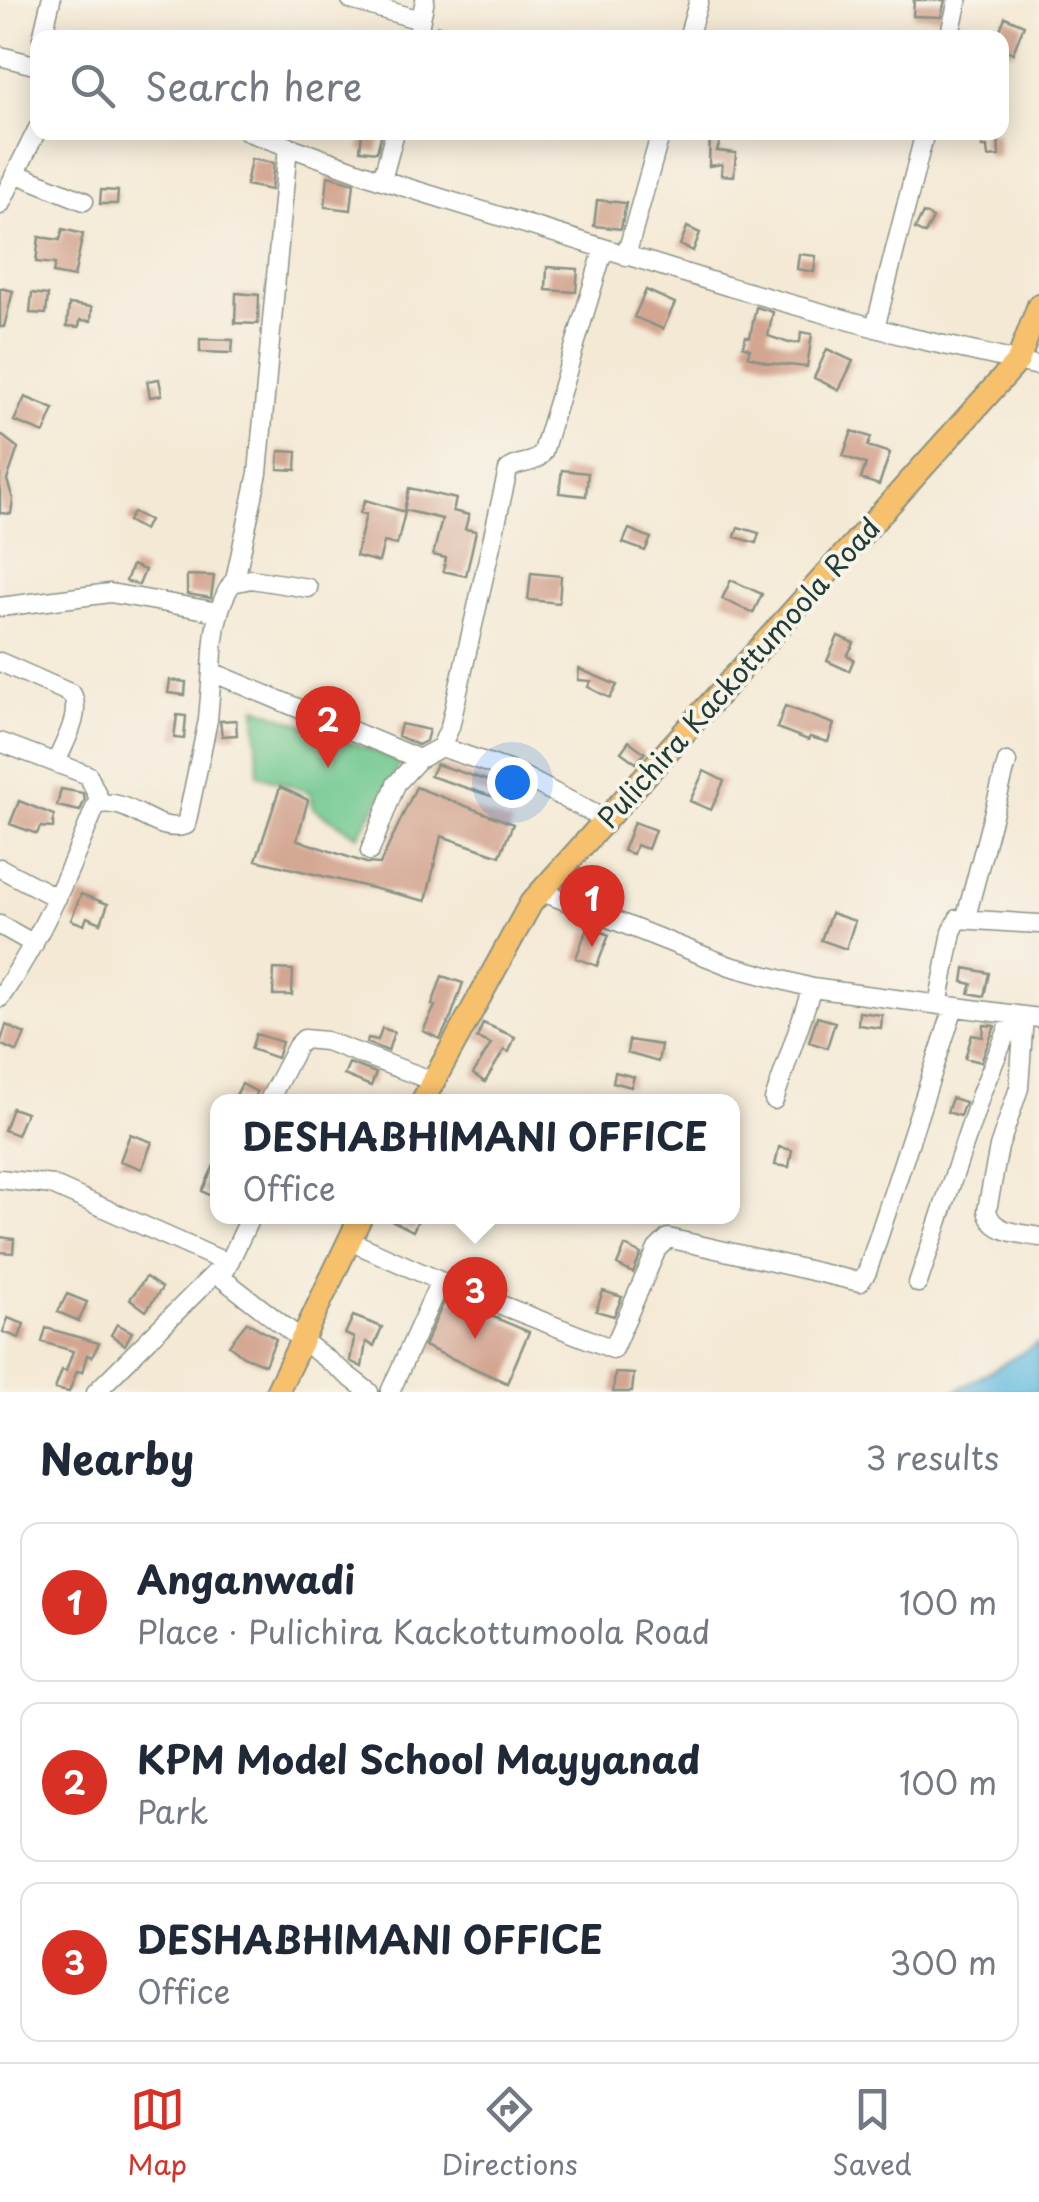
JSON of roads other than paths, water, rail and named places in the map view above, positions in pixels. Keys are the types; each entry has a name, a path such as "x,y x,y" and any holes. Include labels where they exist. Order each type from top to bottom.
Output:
{"main road":[{"name":"Pulichira Kackottumoola Road","path":"428,1091 531,902 1028,364 1039,305"},
{"path":"277,1392 357,1224"}],"street":[{"path":"44,30 52,0"},
{"path":"351,0 418,29 424,0"},
{"path":"690,30 699,0"},
{"path":"950,30 958,0"},
{"path":"0,56 30,60"},
{"path":"0,205 33,140"},
{"path":"271,140 382,180 626,256 875,328 1028,364"},
{"path":"382,180 393,140"},
{"path":"626,256 659,140"},
{"path":"875,328 922,140"},
{"path":"0,998 57,898 69,866 88,834 96,805 116,802 170,827 186,825 208,720 218,612 223,595 235,580 258,472 288,146"},
{"path":"17,174 84,200"},
{"path":"370,851 396,784 419,759 441,748 450,727 508,470 516,463 534,461 543,452 604,248"},
{"path":"235,580 251,578 308,588"},
{"path":"0,607 110,592 218,612"},
{"path":"0,662 72,694 76,714 57,761"},
{"path":"212,672 419,759"},
{"path":"0,742 88,775 102,803"},
{"path":"441,748 516,773 606,820"},
{"path":"966,917 1006,762"},
{"path":"0,868 57,898"},
{"path":"540,891 730,966 812,988 1026,1016"},
{"path":"350,1241 440,1281 614,1348 657,1249 668,1238 852,1282 865,1278 946,1006 954,925 966,917 1039,924"},
{"path":"0,925 34,944"},
{"path":"774,1100 812,988"},
{"path":"1026,1016 1019,1088 999,1147 987,1210 995,1227 1039,1238"},
{"path":"918,1283 982,1091 1026,1016"},
{"path":"272,1094 304,1039 326,1041 428,1091"},
{"path":"0,1180 52,1186 224,1270 302,1342 370,1392"},
{"path":"96,1392 224,1270 247,1224"},
{"path":"390,1392 440,1281"}],"water":[{"path":"1039,1343 1039,1392 954,1392"}],"place":[{"name":"KPM Model School Mayyanad","path":"328,768"},
{"name":"Anganwadi","path":"592,947"},
{"name":"DESHABHIMANI OFFICE","path":"475,1339"}]}
